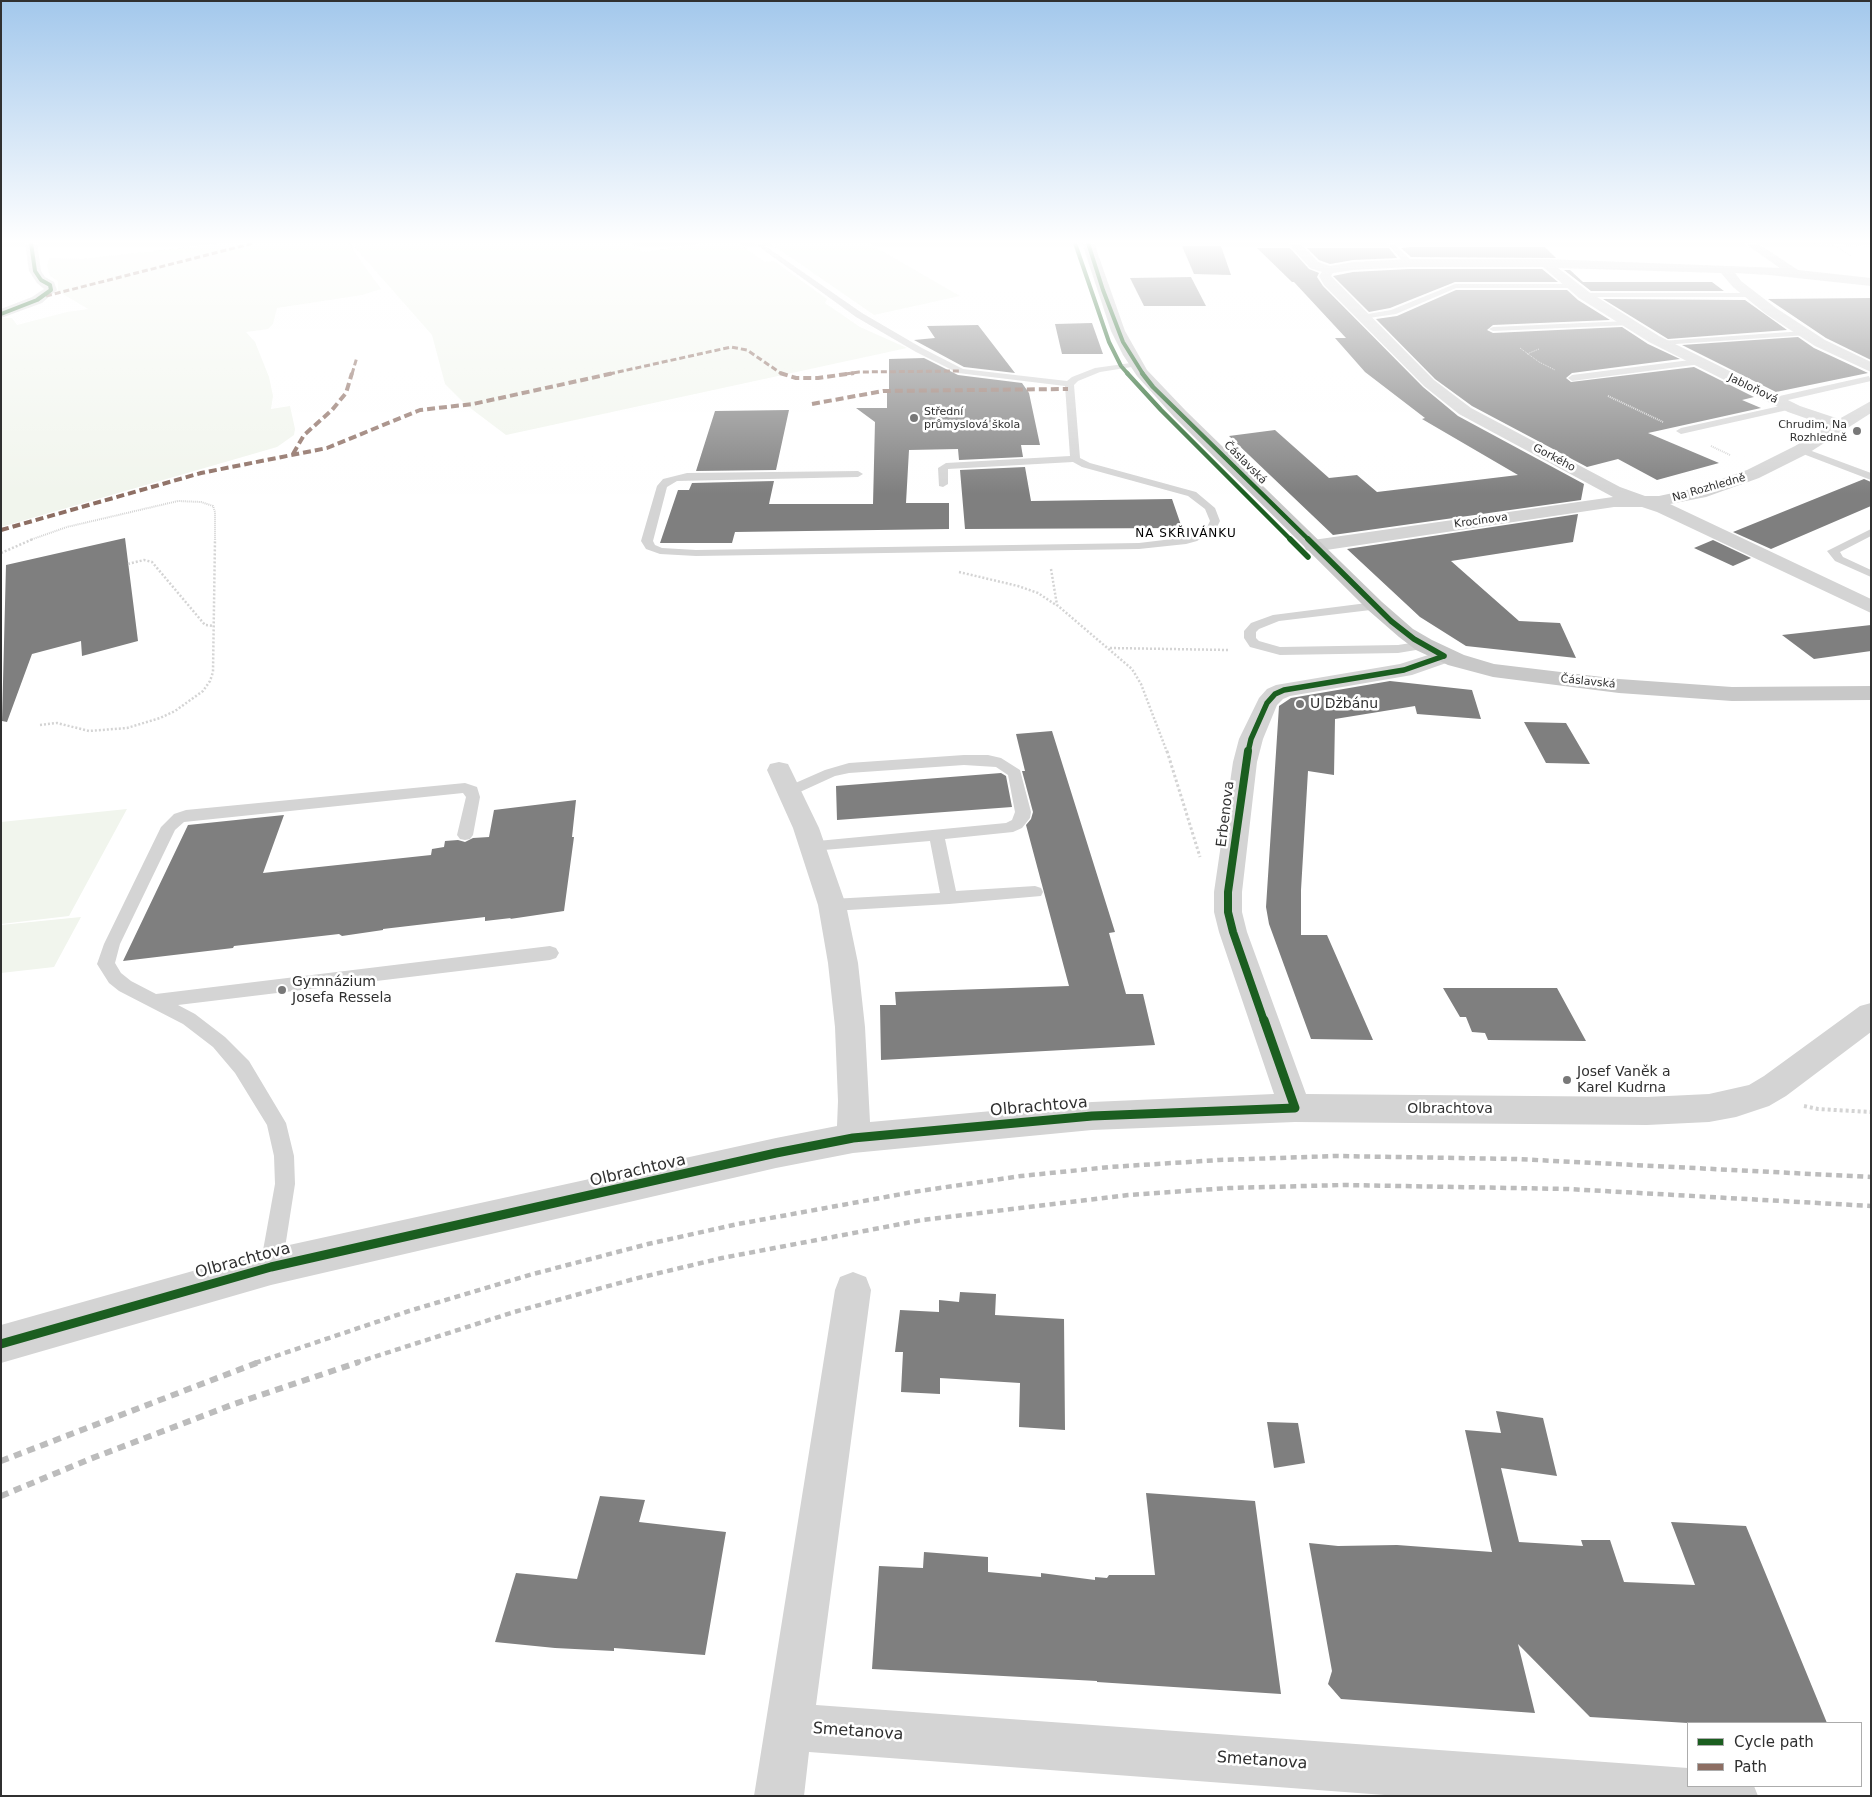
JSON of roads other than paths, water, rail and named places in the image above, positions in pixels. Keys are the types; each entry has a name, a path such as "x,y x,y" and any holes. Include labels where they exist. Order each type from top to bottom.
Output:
{"main road":[{"name":"Čáslavská","path":"1117,327 1135,364 1153,387 1375,606 1406,633 1424,646 1444,656 1476,666 1507,672 1619,686 1732,694 1871,693"}],"street":[{"name":"Gorkého","path":"1372,327 1429,383 1465,411 1614,491 1649,502 1871,607"},
{"name":"Jabloňová","path":"1634,327 1698,362 1782,403 1839,424"},
{"path":"1795,327 1870,373"},
{"name":"Na Rozhledně","path":"1649,502 1680,497 1729,484 1753,474 1801,450 1839,424 1871,406"},
{"name":"Krocínova","path":"1313,546 1614,502 1649,502"},
{"name":"Erbenova","path":"1294,1108 1233,932 1228,912 1228,892 1245,762 1251,739 1267,703 1275,694 1284,690 1404,670 1444,656"},
{"path":"784,781 806,828 832,905 843,962 850,1027 854,1101 853,1138"},
{"name":"Olbrachtova","path":"1,1344 271,1266 776,1153 853,1138 1092,1116 1294,1108 1679,1110 1727,1105 1758,1096 1791,1075 1871,1015"},
{"path":"779,1796 853,1290"},
{"name":"Smetanova","path":"789,1727 1734,1796"}],"lane":[{"path":"879,327 961,372 1069,384 1075,379 1098,370 1135,364"},
{"path":"1493,329 1541,327"},
{"path":"1661,343 1804,333"},
{"path":"1572,378 1698,362"},
{"path":"1681,432 1782,403 1870,373"},
{"path":"1069,384 1073,456 1075,459"},
{"path":"1801,450 1871,477"},
{"path":"858,474 675,478 667,481 662,486 647,541 650,547 660,551 696,553 1171,544 1205,534 1215,522 1210,508 1192,494 1086,464 1075,459 946,466 943,468 943,484"},
{"path":"1871,532 1833,551 1838,559 1871,574"},
{"path":"1375,606 1278,618 1256,626 1250,631 1250,638 1254,644 1280,651 1398,649 1424,646"},
{"path":"784,781 849,768 964,760 988,760 1002,764 1015,772 1023,812 1022,818 1017,824 1008,828 812,846"},
{"path":"271,1266 285,1184 284,1156 276,1123 242,1067 219,1042 189,1019 115,978 107,967 107,959 169,827 179,818 193,814 465,788 472,791 473,796 465,835"},
{"path":"937,834 949,898"},
{"path":"832,905 1035,892"},
{"path":"154,1001 550,953"}],"railway":[{"path":"255,1363 409,1311 533,1274 648,1244 738,1224 913,1192 1021,1176 1110,1167 1219,1160 1336,1156 1516,1159 1871,1177"},
{"path":"355,1363 514,1312 634,1279 722,1258 922,1220 1128,1195 1229,1188 1343,1185 1568,1189 1871,1206"},
{"path":"1,1461 259,1362"},
{"path":"1,1496 90,1459 234,1404 359,1362"}],"place":[{"name":"Střední průmyslová škola","path":"914,418"},
{"name":"Chrudim, Na Rozhledně","path":"1857,431"},
{"name":"U Džbánu","path":"1300,704"},
{"name":"Gymnázium Josefa Ressela","path":"282,990"},
{"name":"Josef Vaněk a Karel Kudrna","path":"1567,1080"}],"district":[{"name":"NA SKŘIVÁNKU","path":"1186,534"}]}
